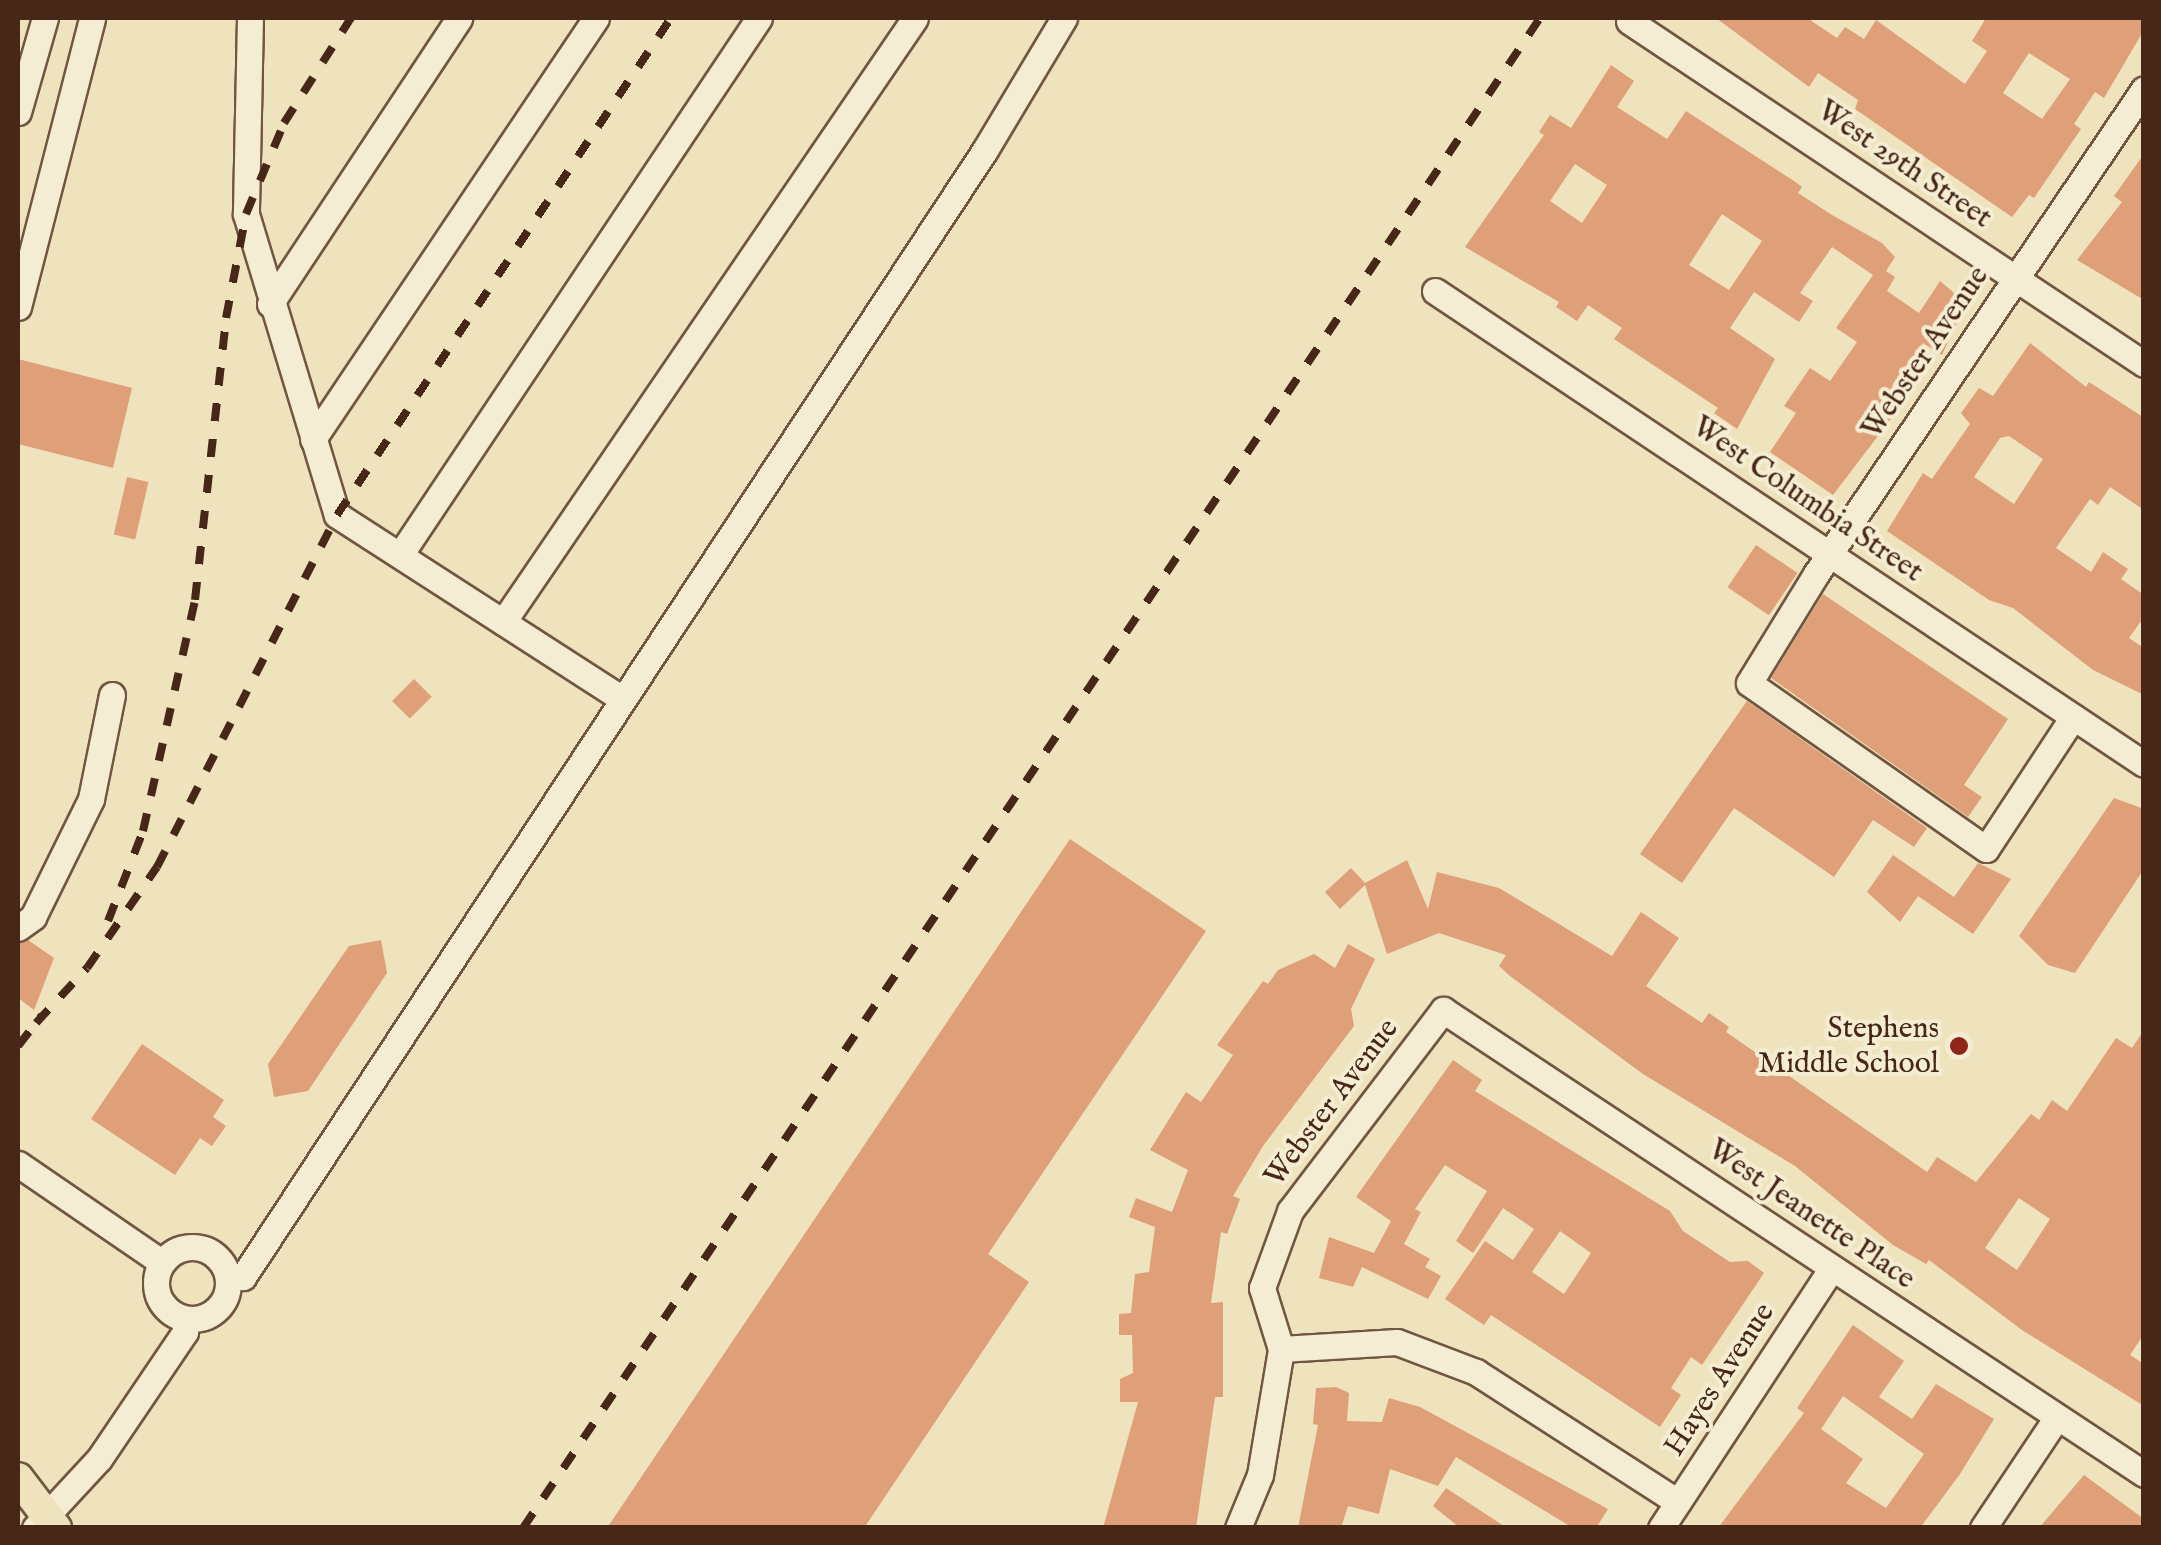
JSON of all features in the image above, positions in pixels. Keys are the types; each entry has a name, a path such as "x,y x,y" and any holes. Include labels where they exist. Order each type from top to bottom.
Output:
{"main road":[{"path":"18,1478 46,1523"}],"street":[{"path":"18,112 45,18"},
{"path":"18,307 92,18"},
{"path":"270,304 459,18"},
{"path":"314,439 596,18"},
{"path":"400,555 759,18"},
{"path":"503,622 915,18"},
{"path":"46,1523 100,1459 185,1332 184,1318 158,1297 161,1262 180,1248 204,1248 228,1275 243,1278 986,150 1064,18"},
{"name":"West 29th Street","path":"1629,20 2144,364"},
{"path":"253,22 246,214 270,304 338,514 622,700"},
{"name":"Webster Avenue","path":"2073,717 1986,849 1752,690 1752,676 2144,89"},
{"name":"West Columbia Street","path":"1435,290 2144,764"},
{"path":"18,928 33,917 91,799 112,694"},
{"name":"Webster Avenue","path":"1238,1528 1260,1475 1280,1349 1262,1288 1290,1211 1443,1010"},
{"name":"West Jeanette Place","path":"1443,1010 2144,1474"},
{"path":"18,1164 161,1262"},
{"name":"Hayes Avenue","path":"1661,1528 1832,1268"},
{"path":"184,1318 218,1308 228,1275"},
{"path":"1280,1349 1397,1342 1476,1372 1678,1502"},
{"path":"1983,1528 2057,1417"}],"building":[{"path":"1716,18 1807,18 1837,38 1845,27 1864,39 1876,20 1965,84 1987,51 1972,41 1986,18 2144,18 2144,30 2104,98 2095,92 2074,124 2081,129 2034,198 2029,195 2012,217 1855,109 1858,100 1818,73 1809,87","holes":["2029,53 2070,79 2042,119 2003,93"]},
{"path":"1611,65 1634,81 1617,107 1667,139 1686,111 1794,181 1802,187 1798,193 1882,243 1895,257 1886,271 1895,277 1887,291 1919,313 1940,281 1966,303 1942,355 1923,343 1892,386 1904,394 1900,407 1833,495 1770,452 1796,413 1784,406 1810,368 1830,381 1857,342 1836,328 1873,275 1832,247 1800,293 1813,301 1799,322 1754,292 1730,328 1775,359 1737,429 1714,413 1718,408 1614,339 1622,328 1588,305 1577,321 1556,307 1559,302 1465,247 1544,135 1539,132 1550,115 1571,128","holes":["1575,164 1607,185 1582,223 1550,201","1722,214 1762,241 1729,290 1689,265"]},
{"path":"2144,154 2144,300 2077,260 2122,202 2114,196"},
{"path":"2030,343 2086,387 2089,382 2143,417 2144,510 2110,487 2098,505 2090,499 2056,548 2091,572 2103,552 2128,569 2121,579 2144,595 2144,617 2129,638 2144,648 2144,695 2093,670 2013,608 1989,600 1887,531 1923,473 1932,479 1970,424 1961,413 1979,388 1993,396","holes":["2009,436 2043,459 2014,504 1974,477 2000,438"]},
{"path":"18,359 132,388 113,468 18,444"},
{"path":"127,477 148,482 135,539 114,534"},
{"path":"1756,545 1797,573 1769,615 1727,587"},
{"path":"1823,594 2008,719 1964,785 1982,797 1968,817 1771,678"},
{"path":"414,679 432,697 410,719 392,701"},
{"path":"1747,701 1927,828 1914,847 1873,820 1834,877 1734,808 1682,883 1640,854"},
{"path":"2114,798 2144,809 2144,869 2075,973 2048,965 2019,936"},
{"path":"1070,839 1206,931 988,1254 1029,1282 864,1528 607,1528"},
{"path":"1893,855 1954,897 1978,863 2011,879 1973,934 1918,896 1900,922 1867,892"},
{"path":"1407,860 1428,909 1437,872 1499,888 1612,956 1641,912 1679,938 1646,986 1702,1023 1709,1013 1729,1027 1726,1032 1927,1172 1937,1157 1976,1182 2031,1114 2039,1120 2052,1100 2067,1111 2116,1038 2132,1048 2144,1030 2144,1334 2130,1355 2144,1364 2144,1406 2022,1330 1929,1260 1926,1264 1893,1245 1795,1166 1643,1074 1510,976 1499,966 1506,955 1439,933 1387,954 1365,885 1340,909 1325,892 1351,868 1365,883","holes":["2019,1198 2050,1219 2017,1270 1985,1248"]},
{"path":"28,940 54,958 34,1010 18,998 18,944"},
{"path":"381,940 387,973 308,1091 274,1097 268,1064 349,946"},
{"path":"1348,944 1375,959 1351,1009 1354,1026 1263,1146 1233,1196 1240,1199 1227,1234 1221,1232 1211,1303 1223,1302 1223,1397 1215,1397 1196,1528 1103,1528 1138,1402 1120,1402 1120,1379 1133,1373 1132,1335 1119,1335 1119,1314 1131,1313 1135,1274 1149,1272 1155,1227 1129,1217 1136,1198 1172,1212 1188,1170 1150,1150 1186,1092 1201,1102 1233,1055 1217,1045 1263,981 1268,984 1278,970 1314,954 1335,968"},
{"path":"142,1044 224,1100 213,1117 226,1126 212,1146 200,1138 175,1175 91,1119"},
{"path":"1453,1060 1482,1080 1475,1091 1670,1211 1683,1231 1730,1262 1748,1261 1764,1273 1702,1365 1691,1357 1671,1388 1681,1395 1660,1427 1491,1315 1484,1325 1445,1299 1485,1241 1513,1260 1534,1229 1503,1208 1473,1253 1456,1241 1487,1191 1445,1165 1415,1209 1421,1212 1404,1244 1430,1259 1425,1267 1441,1276 1428,1299 1362,1267 1353,1287 1319,1278 1329,1237 1374,1253 1391,1221 1356,1197","holes":["1560,1231 1591,1253 1564,1294 1532,1272"]},
{"path":"1853,1325 1904,1361 1879,1397 1912,1419 1936,1384 1994,1419 1920,1528 1718,1528 1804,1413 1797,1408","holes":["1843,1396 1924,1454 1886,1508 1846,1483 1863,1459 1821,1429"]},
{"path":"1336,1387 1349,1393 1347,1421 1382,1422 1389,1398 1420,1407 1608,1509 1596,1528 1573,1528 1456,1457 1438,1486 1390,1469 1379,1514 1348,1506 1341,1528 1298,1528 1318,1425 1313,1424 1316,1388"},
{"path":"2084,1475 2144,1519 2144,1528 2039,1528"},
{"path":"1446,1488 1507,1528 1459,1527 1433,1506"}],"railway":[{"path":"108,921 143,831 195,600 226,318 246,214 284,123 351,18"},
{"path":"36,1023 87,968 157,867 337,515 671,18"},
{"path":"523,1528 1540,18"},
{"path":"18,1046 42,1015"}],"place":[{"name":"Stephens Middle School","path":"1959,1046"}]}
